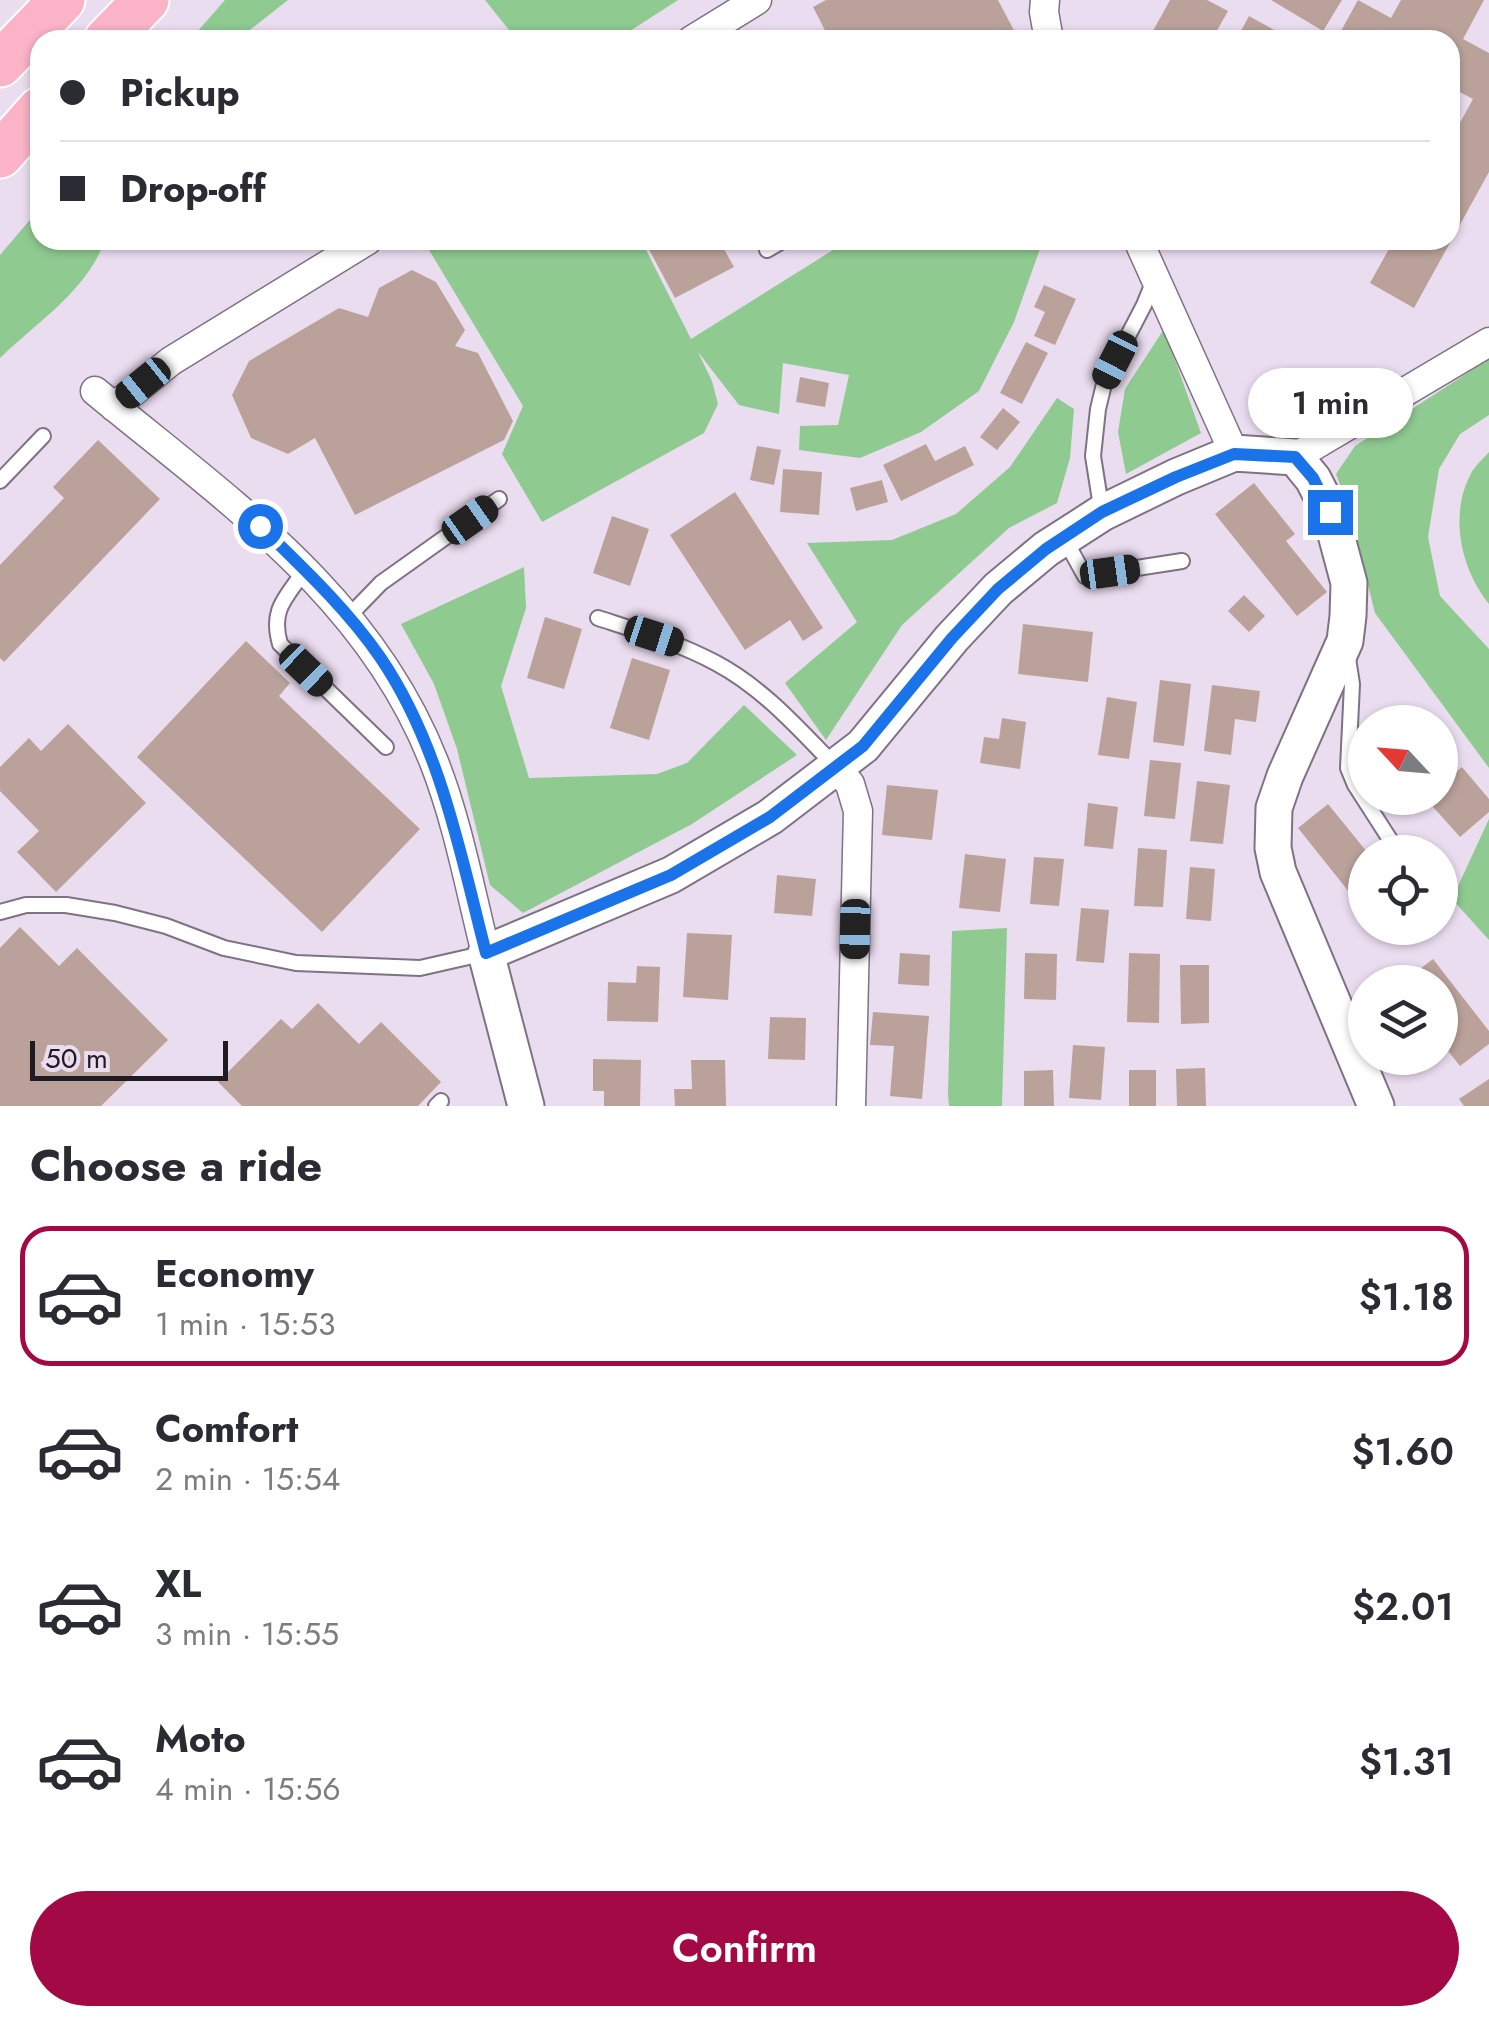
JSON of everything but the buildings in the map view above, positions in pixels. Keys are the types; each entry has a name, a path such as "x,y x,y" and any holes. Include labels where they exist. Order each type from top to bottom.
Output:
{"main road":[{"path":"33,30 62,0"},
{"path":"117,30 146,0"},
{"path":"0,64 30,33"},
{"path":"0,155 30,121"}],"street":[{"path":"708,30 757,0"},
{"path":"1046,0 1047,30"},
{"path":"352,250 105,399 246,513 349,616 381,658 434,762 526,1106"},
{"path":"1143,250 1234,454"},
{"path":"486,953 671,875 770,817 863,746 998,589 1046,549 1102,512 1234,454 1295,457 1489,342"},
{"path":"1295,457 1313,478 1330,512 1348,583 1345,641 1274,808 1273,848 1278,872 1376,1106"},
{"path":"836,766 850,784 858,811 851,1106"}],"lane":[{"path":"1102,512 1092,456 1098,409 1105,380 1155,277"},
{"path":"0,481 43,436"},
{"path":"349,616 381,584 499,499"},
{"path":"1064,538 1085,576 1182,562"},
{"path":"305,570 277,612 275,626 280,644 386,747"},
{"path":"598,618 682,646 720,664 787,715 836,766"},
{"path":"1345,641 1352,684 1348,768 1387,835"},
{"path":"0,912 26,905 66,904 166,926 224,948 296,963 420,968 486,953"}],"green space":[{"path":"225,0 288,0 250,30 199,30"},
{"path":"485,0 678,0 632,30 509,30"},
{"path":"30,220 30,250 101,250 74,290 0,358 0,255"},
{"path":"429,250 646,250 691,339 833,250 1040,250 1014,322 979,391 921,432 860,458 799,450 800,426 838,425 849,375 783,363 779,414 739,405 698,352 718,404 704,433 542,522 502,454 523,406"},
{"path":"1164,329 1201,433 1126,474 1118,432 1125,389"},
{"path":"1489,359 1489,415 1460,434 1439,469 1428,537 1440,596 1489,649 1489,768 1458,726 1458,705 1443,705 1375,613 1348,505 1336,474 1355,446"},
{"path":"1057,398 1074,409 1070,458 1057,503 1009,528 902,625 826,740 785,683 857,622 807,543 892,540 956,514 1010,467"},
{"path":"1489,452 1489,604 1471,574 1459,521 1465,486"},
{"path":"524,567 526,608 501,686 529,778 657,774 687,763 744,705 797,755 692,824 523,913 490,885 457,749 434,684 401,624"},
{"path":"1489,819 1489,940 1458,906 1458,886"},
{"path":"1007,928 1002,1106 949,1106 952,931"}],"route":[{"path":"260,526 349,616 381,658 408,707 444,792 486,953 671,875 770,817 863,746 998,589 1046,549 1102,512 1234,454 1295,457 1313,478 1330,512"}]}
